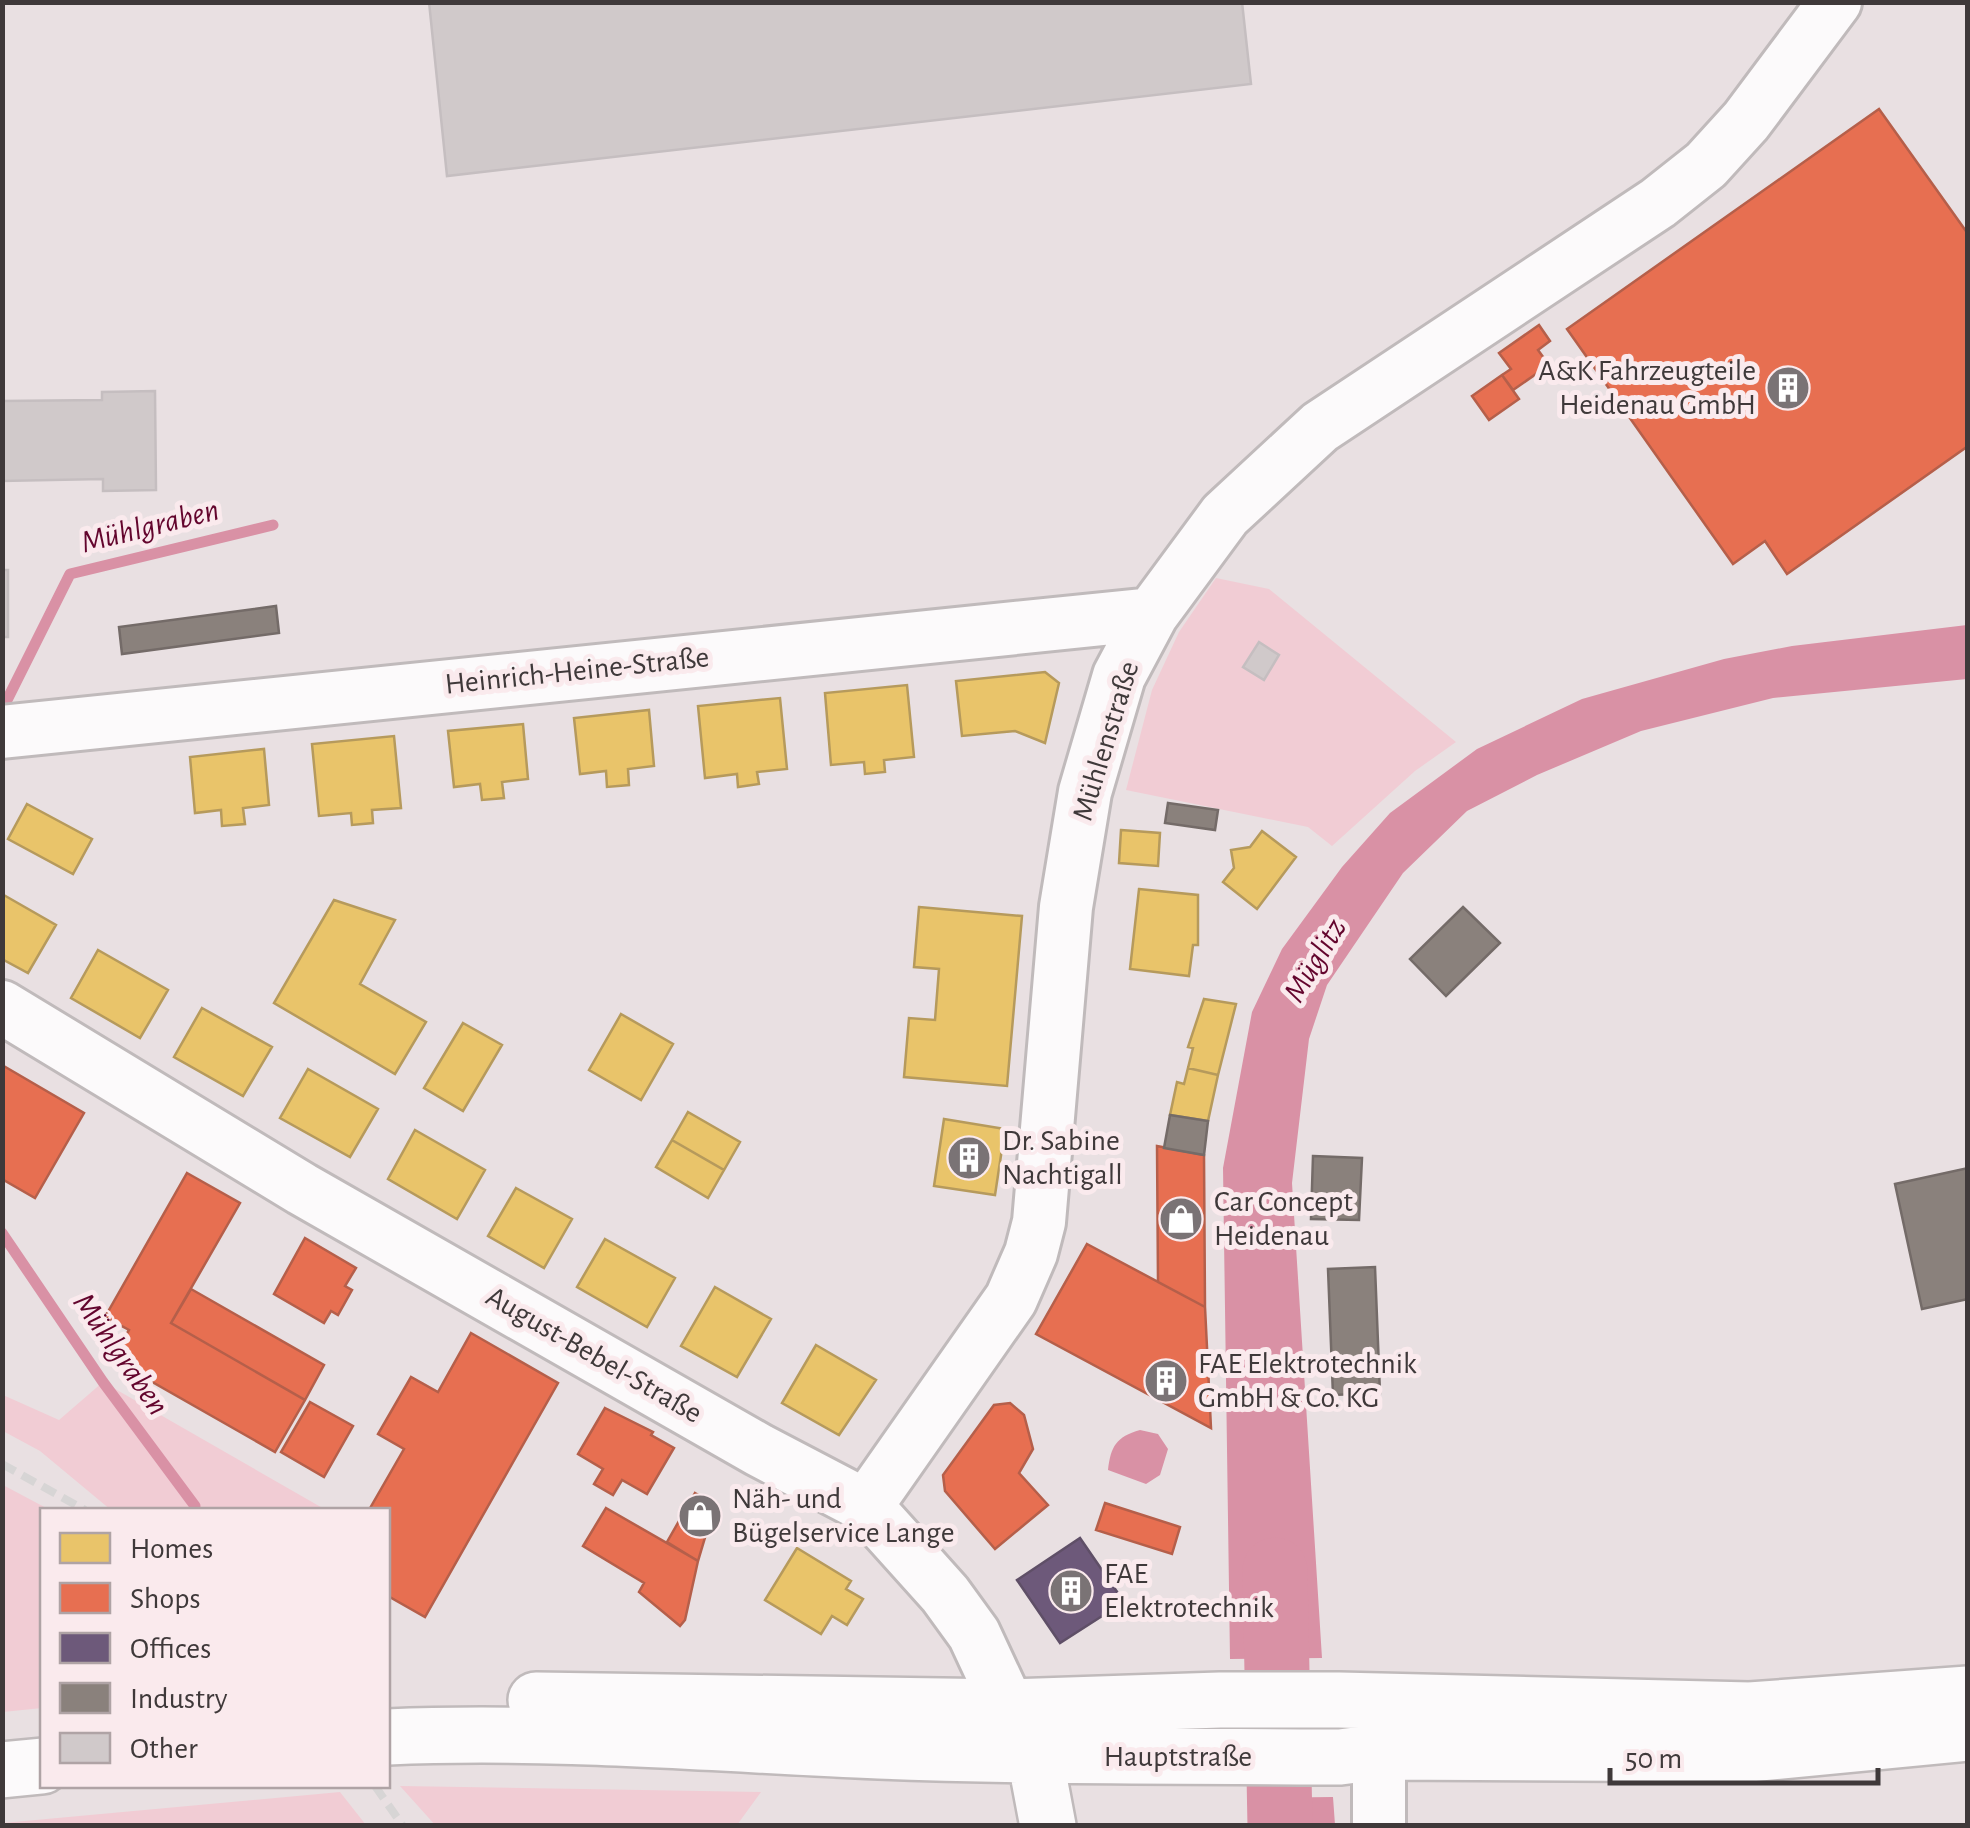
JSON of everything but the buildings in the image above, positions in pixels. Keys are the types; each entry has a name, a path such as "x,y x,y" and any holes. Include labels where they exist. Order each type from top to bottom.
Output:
{"main road":[{"name":"Hauptstraße","path":"390,1703 438,1699 1008,1706 1339,1700 1750,1710 1968,1694"},
{"name":"August-Bebel-Straße","path":"1008,1706 1035,1757 1048,1826"},
{"path":"2,1734 40,1730"},
{"name":"Hauptstraße","path":"390,1737 444,1734 582,1738 1035,1757 1751,1754 1968,1733"},
{"path":"2,1770 40,1766"}],"street":[{"name":"Mühlenstraße","path":"866,1506 1011,1299 1031,1253 1038,1222 1066,907 1085,792 1119,676 1152,614 1225,515 1320,427 1658,203 1706,165 1746,121 1835,2"},
{"name":"Heinrich-Heine-Straße","path":"10,732 1152,614"},
{"name":"August-Bebel-Straße","path":"2,1008 302,1189 758,1450 866,1506 945,1594 974,1634 1008,1706"},
{"path":"1360,1755 1379,1826"}],"shaded area":[{"path":"1216,578 1269,589 1456,742 1415,771 1332,846 1308,827 1126,790 1152,690 1179,632"},
{"path":"103,1382 323,1508 109,1508 40,1451 3,1431 3,1395 59,1420"},
{"path":"3,1485 46,1508 40,1508 40,1708 3,1712"},
{"path":"400,1786 761,1792 737,1825 436,1826"},
{"path":"340,1792 366,1825 3,1825 3,1823"}],"water":[{"path":"1967,625 1967,679 1773,698 1641,731 1537,775 1467,811 1403,873 1327,985 1309,1039 1292,1183 1322,1658 1230,1659 1223,1168 1252,1012 1282,949 1342,867 1390,813 1477,749 1582,699 1724,659 1792,646"},
{"path":"1140,1430 1158,1434 1168,1449 1160,1475 1146,1484 1108,1470 1116,1444"},
{"path":"1333,1797 1335,1825 1250,1825 1247,1798"}],"waterway":[{"name":"Mühlgraben","path":"2,710 70,574 273,525"},
{"name":"Mühlgraben","path":"2,1233 103,1382 195,1506"},
{"name":"Müglitz","path":"1275,1570 1280,1826"}],"railway":[{"path":"2,1464 81,1508"},
{"path":"376,1788 403,1826"}],"place":[{"name":"A&K Fahrzeugteile Heidenau GmbH","path":"1788,388"},
{"name":"Dr. Sabine Nachtigall","path":"969,1158"},
{"name":"Car Concept Heidenau","path":"1181,1219"},
{"name":"FAE Elektrotechnik GmbH & Co. KG","path":"1166,1381"},
{"name":"Näh- und Bügelservice Lange","path":"700,1516"},
{"name":"FAE Elektrotechnik","path":"1071,1591"}]}
